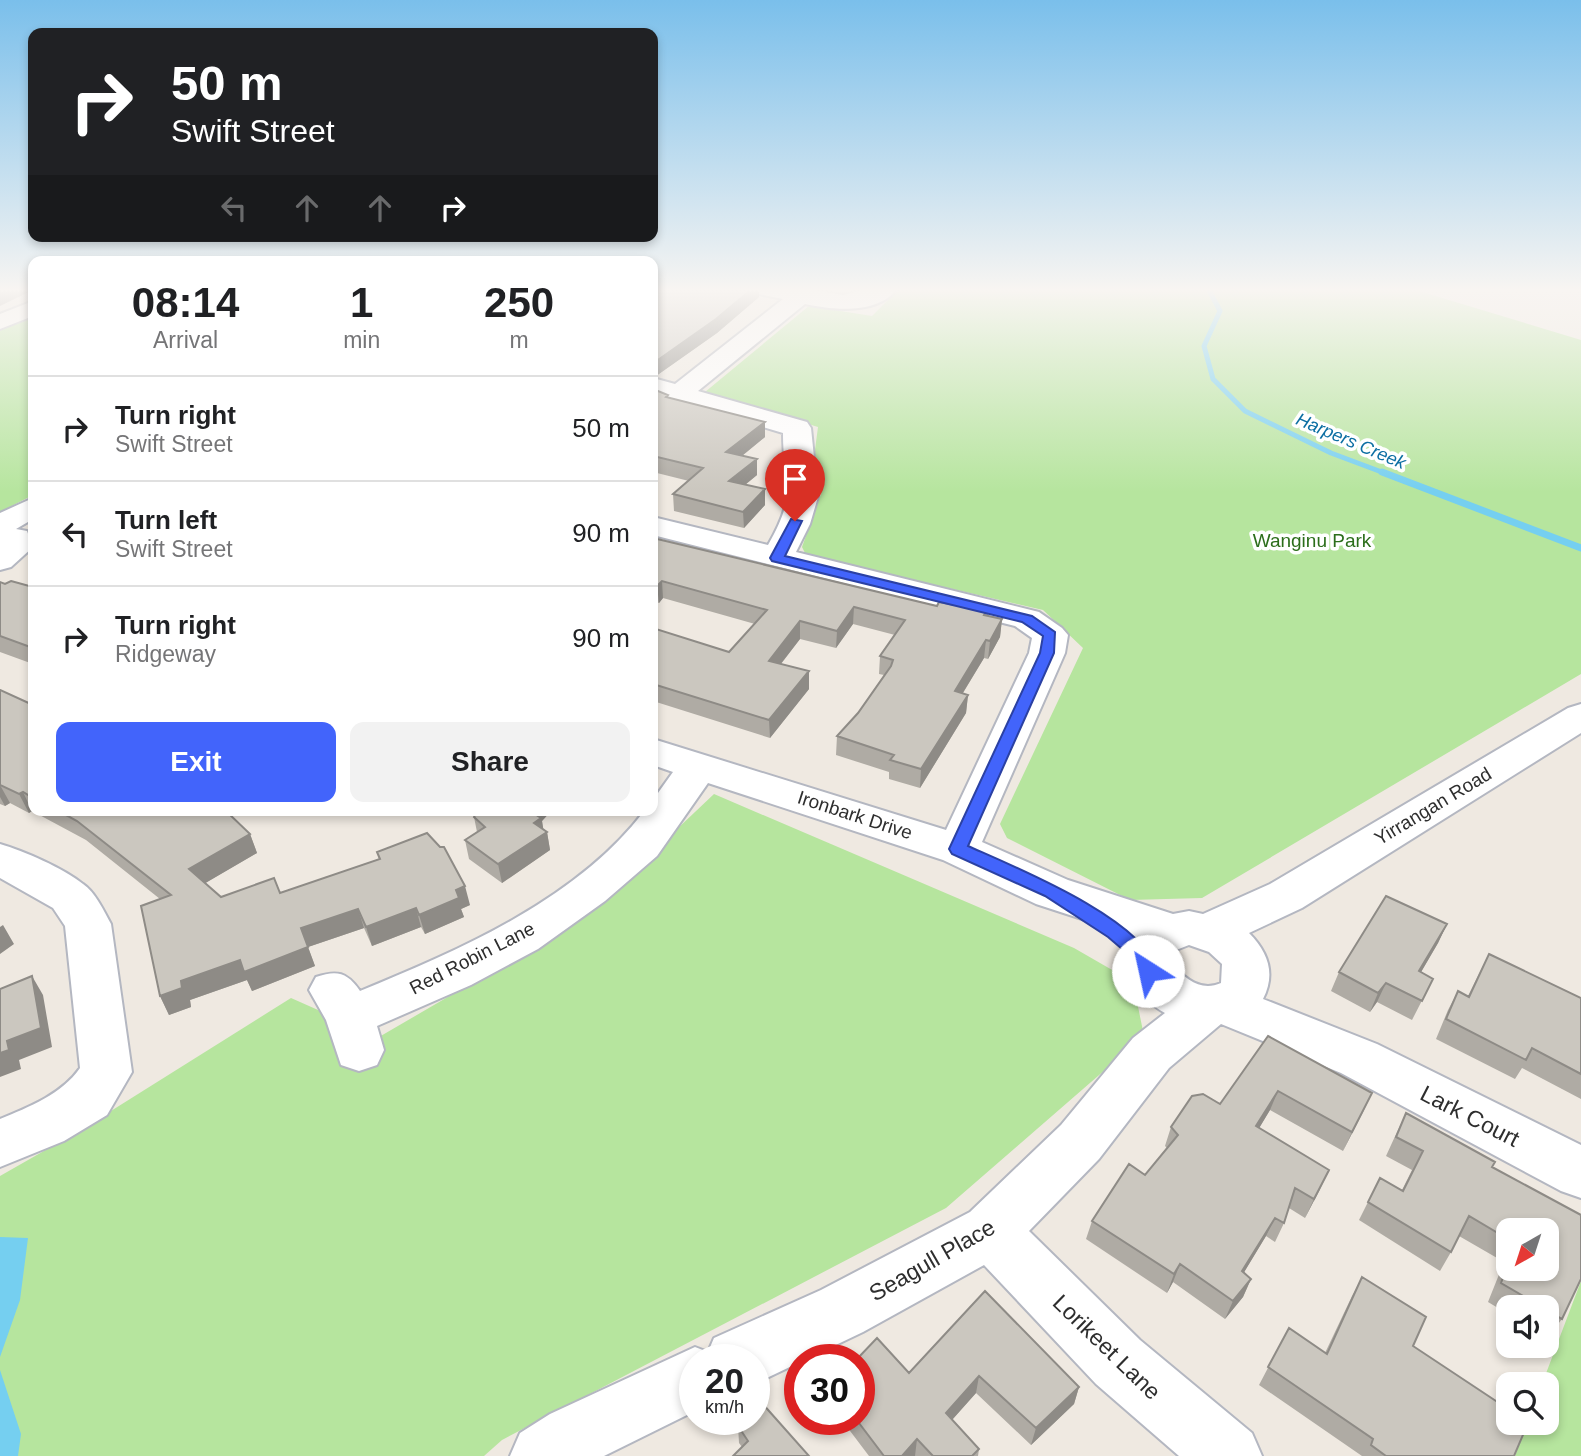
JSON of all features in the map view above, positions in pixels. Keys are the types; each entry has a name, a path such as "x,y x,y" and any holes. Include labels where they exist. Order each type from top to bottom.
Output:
{"street":[{"path":"681,392 726,356"},
{"path":"658,387 797,428 797,450 804,485 802,506 777,558"},
{"path":"12,550 28,519"},
{"path":"658,527 1027,619 1050,635 1047,653 958,849"},
{"name":"Yirrangan Road","path":"1170,951 1286,896 1581,716"},
{"name":"Ironbark Drive","path":"658,754 958,849 1052,891 1115,932 1170,951"},
{"name":"Red Robin Lane","path":"347,1019 454,972 511,943 589,890 642,845 699,766"},
{"path":"0,859 69,895 88,923 106,1072 88,1099 46,1125 0,1143"},
{"name":"Yirrangan Road","path":"1230,988 1257,923 1286,896"},
{"path":"1170,951 1227,941 1230,988"},
{"name":"Lark Court","path":"1170,951 1182,1000 1230,988 1278,1022 1360,1059 1581,1173"},
{"name":"Seagull Place","path":"1151,1053 1165,1014 1170,951"},
{"name":"Seagull Place","path":"770,1344 842,1311 990,1231 1080,1142 1151,1053 1230,988"},
{"name":"Lorikeet Lane","path":"990,1231 1118,1362 1229,1456"},
{"path":"543,1456 573,1437 679,1386"}],"green space":[{"path":"0,356 28,356 28,498 0,512"},
{"name":"Wanginu Park","path":"749,356 1581,356 1581,674 1202,898 1130,900 1007,838 1000,824 1083,648 1043,610 806,555 802,547 821,494 814,457 818,427 705,392"},
{"path":"714,794 1074,948 1133,982 1144,1036 946,1208 686,1344 679,1344 679,1348 502,1440 484,1456 0,1456 0,1176 79,1131 291,998 379,1037 582,919"},
{"path":"1581,1281 1581,1456 1515,1456 1523,1435 1559,1435 1559,1372 1547,1372 1552,1358 1559,1358 1559,1339"}],"water":[{"path":"0,1237 28,1238 20,1300 0,1357"},
{"path":"0,1370 21,1434 18,1456 0,1456"}],"building":[{"path":"658,391 668,395 666,397 765,422 726,452 757,459 729,481 765,489 743,512 673,494 703,468 658,457"},
{"path":"658,539 937,606 939,602 954,605 957,600 989,607 984,615 1002,619 955,691 968,695 921,769 890,760 894,755 837,736 858,713 891,666 893,660 880,656 905,620 854,607 837,631 800,621 769,661 809,671 769,720 658,686 658,630 729,652 767,610 662,581 658,585"},
{"path":"11,581 28,586 28,646 0,636 0,582 5,584"},
{"path":"0,690 28,703 28,795 0,785"},
{"path":"68,816 231,816 250,834 189,869 221,897 274,878 280,893 380,859 377,852 427,833 440,847 444,847 465,886 456,890 459,898 419,915 416,908 366,927 358,909 301,928 308,947 244,972 240,960 181,981 182,988 160,996 141,906 171,895"},
{"path":"538,816 541,818 534,823 547,832 498,864 465,840 485,827 474,817"},
{"path":"1386,896 1447,924 1419,971 1433,979 1422,1001 1386,983 1378,993 1339,972"},
{"path":"1489,954 1581,998 1581,1074 1532,1048 1526,1060 1446,1019 1458,991 1469,997"},
{"path":"32,976 41,1028 7,1041 9,1050 0,1053 0,989"},
{"path":"1268,1036 1372,1093 1352,1132 1278,1091 1256,1126 1329,1170 1314,1199 1295,1188 1284,1223 1275,1218 1242,1271 1251,1279 1233,1301 1180,1264 1174,1274 1092,1221 1129,1164 1145,1175 1178,1135 1171,1127 1192,1096 1203,1094 1220,1104"},
{"path":"1406,1113 1495,1162 1492,1167 1581,1215 1581,1279 1562,1319 1559,1317 1559,1295 1522,1295 1501,1283 1559,1281 1559,1218 1496,1218 1496,1232 1469,1216 1451,1252 1368,1202 1380,1178 1403,1191 1423,1151 1396,1137"},
{"path":"1362,1277 1426,1317 1413,1346 1496,1401 1496,1435 1523,1435 1514,1456 1386,1456 1371,1445 1373,1439 1268,1367 1289,1328 1327,1354"},
{"path":"985,1291 1079,1387 1036,1428 979,1376 946,1413 979,1449 972,1456 933,1456 917,1439 902,1456 884,1456 868,1435 875,1435 875,1344 871,1344 877,1338 909,1373"},
{"path":"770,1412 784,1428 784,1435 790,1435 809,1456 733,1456 748,1441 744,1435 770,1435"}],"waterway":[{"name":"Harpers Creek","path":"1207,356 1213,379 1245,411 1331,453 1387,474"},
{"name":"Harpers Creek","path":"1382,472 1581,548"}],"route":[{"path":"795,521 777,558 1027,619 1050,635 1047,653 958,849 1052,891 1115,932 1145,958 1148,971"}]}
